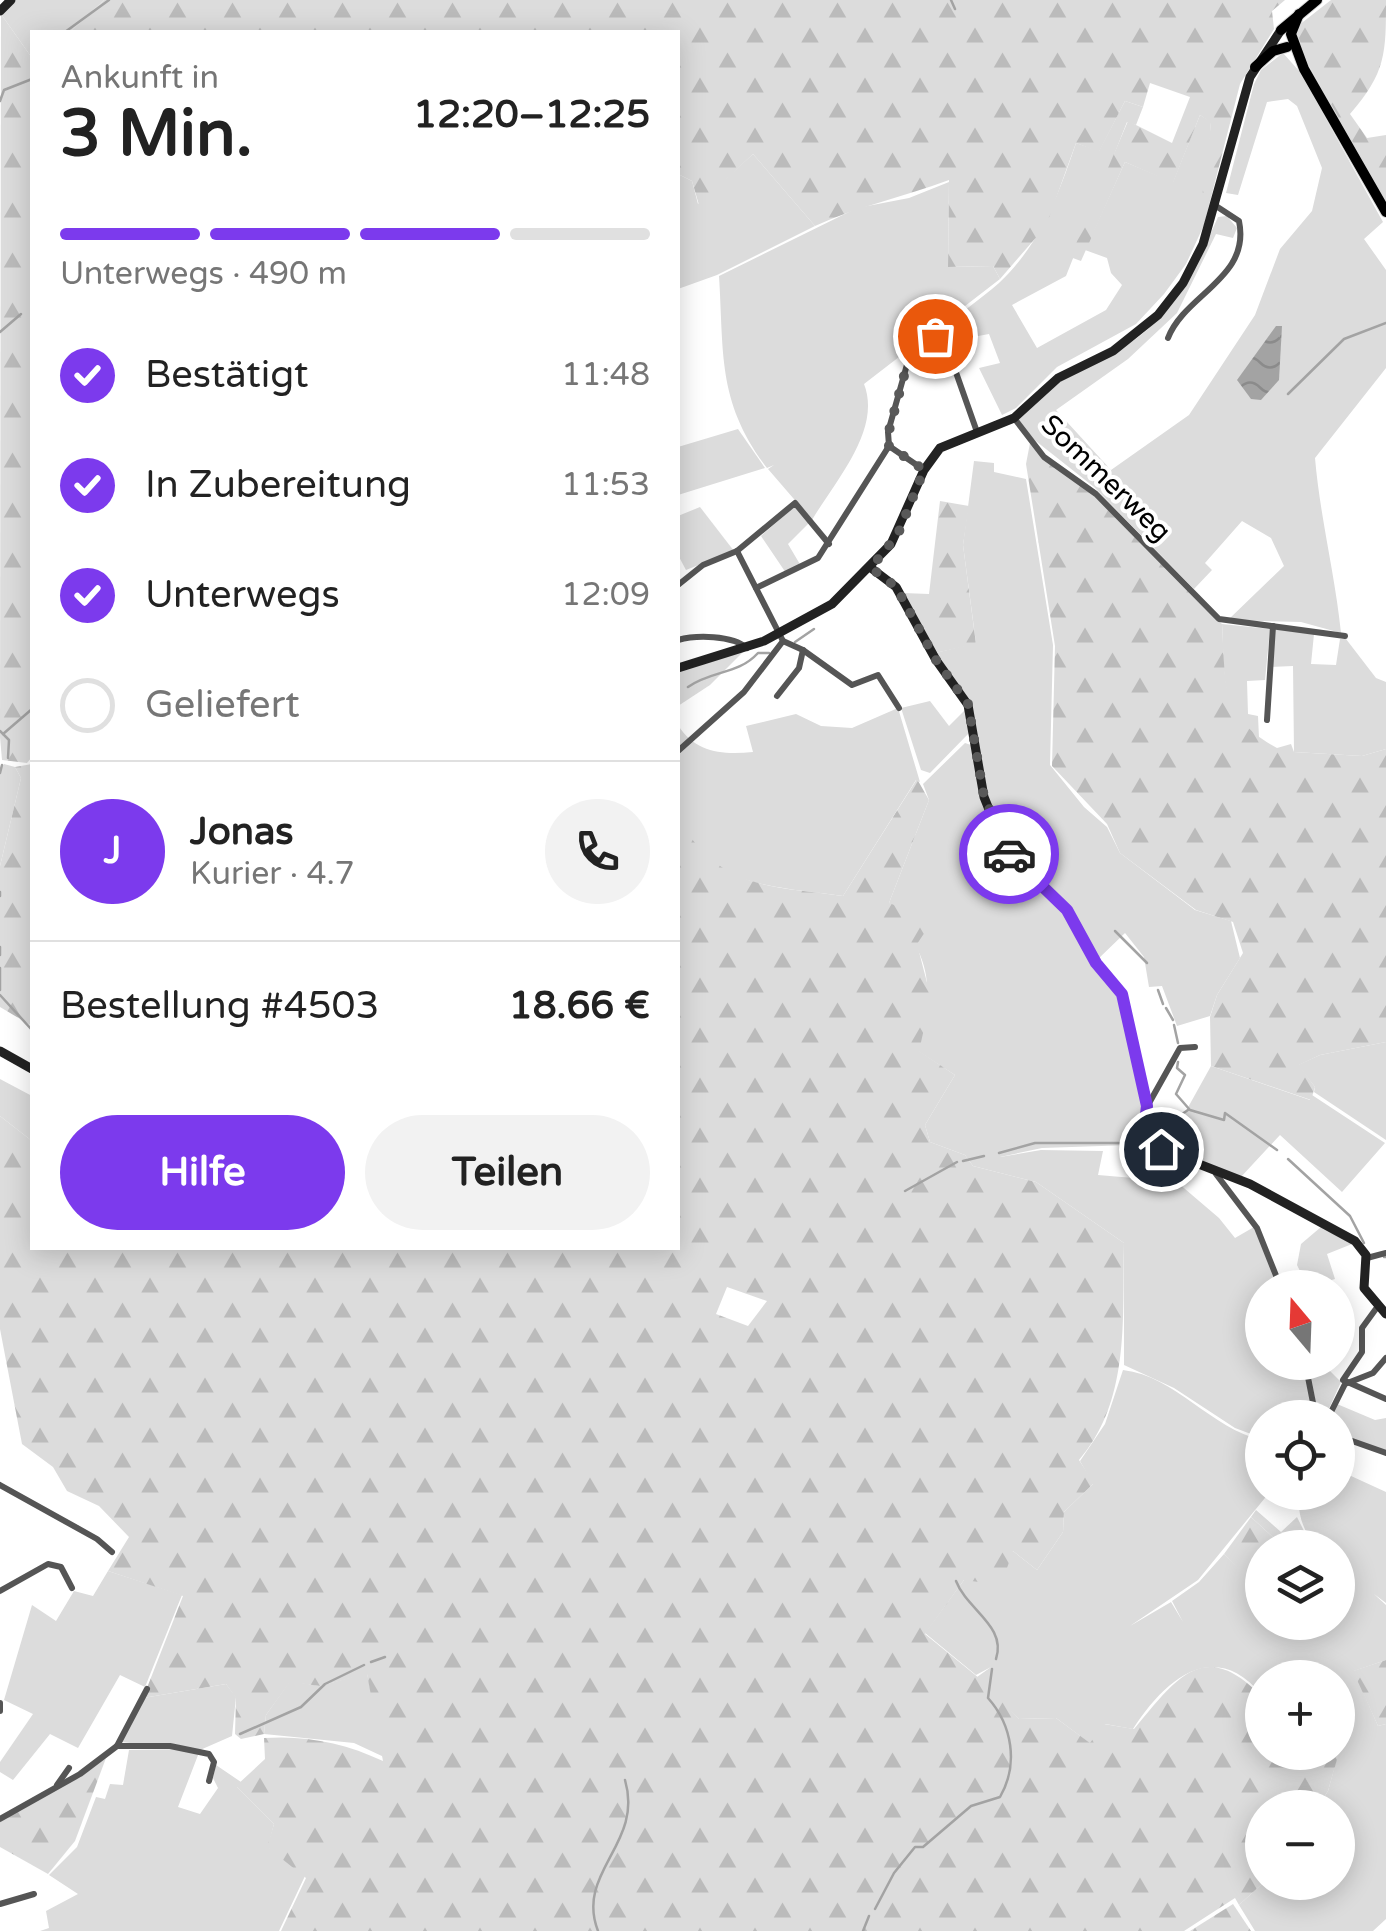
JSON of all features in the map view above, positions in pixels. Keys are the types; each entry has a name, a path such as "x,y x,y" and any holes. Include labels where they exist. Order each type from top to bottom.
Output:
{"main road":[{"path":"0,11 11,0"},
{"path":"680,667 781,638 832,604 871,568 898,534 924,470 940,448 1014,418 1058,378 1114,351 1158,315 1193,266 1216,206 1244,95 1255,67 1281,30 1317,0"},
{"path":"1290,45 1291,26 1299,14"},
{"path":"1281,30 1386,212"},
{"path":"1255,67 1273,50 1290,45"},
{"path":"871,568 896,587 936,660 968,704 984,797 1005,848 1067,910 1096,963 1122,994 1147,1106 1145,1143 1216,1174 1250,1184 1355,1241 1366,1258 1364,1288 1386,1314"},
{"path":"0,1050 30,1068"}],"street":[{"path":"1168,338 1183,310 1218,285 1235,254 1239,221 1216,206"},
{"path":"756,588 811,563 828,544 889,446 888,432 910,354 930,336 941,338 947,347 977,432"},
{"name":"Sommerweg","path":"1014,418 1044,457 1096,494 1209,612 1226,622 1273,626"},
{"path":"889,446 924,470"},
{"path":"680,583 703,565 737,551 795,503 828,544"},
{"path":"737,551 781,638 852,685 878,675 899,708"},
{"path":"1267,720 1273,626 1346,636"},
{"path":"680,749 744,692 781,638"},
{"path":"680,640 741,642 747,648"},
{"path":"777,696 799,668 803,650"},
{"path":"1147,1106 1180,1048 1195,1047"},
{"path":"1216,1174 1257,1228 1273,1270"},
{"path":"1366,1258 1386,1253"},
{"path":"1336,1400 1362,1352 1361,1334 1378,1306"},
{"path":"1344,1384 1373,1372 1386,1358"},
{"path":"1344,1384 1386,1398"},
{"path":"1355,1442 1386,1453"},
{"path":"0,1485 98,1539 112,1552"},
{"path":"0,1590 48,1564 60,1567 72,1588"},
{"path":"0,1818 118,1746 147,1688"},
{"path":"0,1703 0,1711"},
{"path":"118,1746 170,1746 209,1754 214,1762 209,1781"},
{"path":"56,1787 68,1768"},
{"path":"0,1904 34,1894"}],"green space":[{"path":"16,0 104,0 72,30 30,30 30,55 1,14"},
{"path":"104,0 1285,0 1272,11 1274,29 1240,84 1204,225 1199,223 1211,123 1200,115 1173,183 1125,162 1081,261 1070,257 1128,121 1172,143 1190,97 1150,83 1143,107 1125,101 1099,152 1076,143 1046,226 1000,279 993,266 948,267 949,180 815,226 753,154 699,205 692,181 680,175 680,30 72,30"},
{"path":"1331,0 1386,0 1385,34 1377,74 1350,114 1367,138 1386,135 1386,203 1299,48 1294,29"},
{"path":"1,14 30,55 27,763 2,760"},
{"path":"1283,53 1300,72 1383,222 1364,239 1386,270 1386,368 1315,458 1341,633 1301,622 1228,620 1284,566 1271,538 1242,521 1205,563 1212,570 1194,589 1094,487 1032,438 1018,419 1060,382 1147,330 1180,291 1218,217 1227,216 1237,228 1233,238 1216,234 1177,313 1128,359 1056,410 1111,470 1189,415 1255,315 1280,249 1312,211 1322,168 1297,106 1288,99 1267,102 1238,195 1226,193 1254,84 1261,70"},
{"path":"1125,101 1143,107 1136,125 1127,122 1066,276 1012,305 1037,348 1106,310 1122,285 1111,273 1107,258 1085,250 1125,162 1173,182 1200,115 1211,122 1204,225 1186,264 1136,324 1057,367 1016,408 1002,415 979,368 1000,363 989,334 946,342 940,333 1014,268 1046,218 1076,143 1099,151"},
{"path":"753,154 815,226 717,275 680,288 680,175 692,181 698,204"},
{"path":"949,182 948,267 993,266 1000,279 864,384 868,401 862,437 812,520 768,469 774,465 767,468 739,421 726,377 719,276 857,208 909,198"},
{"path":"738,429 765,468 680,494 680,446"},
{"path":"1030,443 1087,488 1222,624 1229,697 1244,724 1277,748 1291,744 1294,752 1362,756 1386,749 1386,1042 1320,1055 1299,1065 1315,1087 1311,1100 1211,1066 1210,1017 1217,995 1243,953 1233,922 1196,910 1120,853 1107,824 1052,766 1055,646 1026,464"},
{"path":"974,461 994,463 994,472 1026,479 1053,645 1050,765 1084,807 1107,827 1120,853 1195,910 1231,921 1240,958 1217,995 1210,1016 1177,1026 1162,986 1149,987 1144,957 1125,933 1097,960 1068,909 1005,846 986,796 970,704 935,653 976,643 963,545"},
{"path":"940,501 969,506 963,545 976,644 935,653 903,593 929,594"},
{"path":"795,506 809,523 788,544 801,566 786,573 761,536"},
{"path":"700,507 734,551 686,570 680,559 680,515"},
{"path":"1222,624 1270,629 1265,680 1247,681 1248,714 1258,716 1259,738 1236,716 1230,703"},
{"path":"1275,629 1314,634 1311,664 1336,665 1340,639 1346,639 1376,678 1386,682 1386,749 1362,756 1294,752 1293,666 1270,667"},
{"path":"744,651 710,685 680,705 680,671"},
{"path":"930,701 949,726 967,708 969,733 930,773 921,770 901,708"},
{"path":"898,708 920,782 916,780 843,896 747,880 704,859 688,842 680,824 680,728 701,747 731,753 753,752 746,726 796,714 821,726 852,728"},
{"path":"965,743 971,745 989,823 1003,852 1055,900 1092,960 1116,989 1144,1112 1137,1141 1131,1145 1042,1148 1000,1157 1041,1150 1103,1151 1098,1175 1157,1180 1174,1187 1178,1183 1219,1218 1235,1238 1254,1227 1272,1270 1245,1270 1245,1380 1306,1380 1311,1400 1245,1400 1245,1432 1174,1388 1124,1365 1124,1243 1036,1182 973,1166 965,1155 930,1142 925,1125 955,1075 918,1051 927,1006 926,973 914,941 889,903 929,800 923,784"},
{"path":"4,764 15,767 21,778 0,866 0,771"},
{"path":"30,764 30,1025 0,1007 0,866 21,778 15,767"},
{"path":"917,779 929,800 889,903 933,920 917,944 931,998 919,1051 955,1075 925,1125 930,1142 965,1155 973,1166 1036,1182 1124,1243 1123,1328 1116,1384 1096,1436 1079,1460 1094,1483 1064,1512 1063,1532 1037,1570 1013,1551 1001,1585 964,1580 925,1634 990,1687 1019,1719 1056,1718 1090,1743 1104,1724 1134,1729 1164,1694 1192,1671 1207,1667 1223,1669 1245,1682 1245,1770 1334,1770 1328,1790 1245,1790 1245,1900 1239,1905 1235,1898 1184,1931 281,1931 306,1878 267,1847 274,1824 236,1786 265,1759 264,1738 325,1742 383,1761 367,1674 320,1686 290,1682 266,1715 264,1734 241,1739 235,1734 236,1698 226,1684 143,1698 183,1596 108,1571 129,1537 99,1506 67,1491 53,1467 22,1444 0,1329 0,1116 30,1139 30,1250 680,1250 680,821 711,859 748,880 843,896","holes":["727,1287 767,1301 748,1326 716,1314"]},
{"path":"1386,1042 1386,1140 1314,1092 1315,1087 1298,1065 1320,1055"},
{"path":"1211,1066 1310,1100 1312,1095 1385,1143 1342,1192 1280,1135 1240,1178 1151,1144 1145,1131 1186,1111"},
{"path":"0,1079 30,1095 30,1139 0,1116"},
{"path":"1321,1227 1352,1244 1327,1254 1332,1270 1300,1270 1301,1244"},
{"path":"1123,1370 1160,1382 1245,1434 1245,1510 1255,1510 1198,1580 1130,1626 1171,1602 1183,1622 1172,1601 1199,1582 1224,1554 1242,1572 1245,1569 1245,1640 1355,1640 1355,1530 1306,1530 1299,1510 1355,1510 1355,1478 1386,1492 1386,1603 1374,1594 1386,1605 1386,1660 1355,1671 1355,1660 1245,1660 1245,1679 1226,1669 1209,1667 1175,1681 1133,1729 1105,1724 1091,1744 1056,1718 1019,1719 977,1677 991,1667 976,1675 925,1633 964,1580 1013,1551 1037,1570 1063,1532 1064,1512 1093,1484 1080,1461 1105,1424"},
{"path":"1312,1380 1341,1382 1333,1400 1315,1400"},
{"path":"1355,1412 1375,1420 1386,1418 1386,1451 1355,1440"},
{"path":"1256,1510 1279,1530 1265,1530 1251,1517"},
{"path":"1251,1517 1265,1530 1245,1530 1242,1573 1224,1554"},
{"path":"1297,1517 1304,1530 1283,1530"},
{"path":"108,1571 182,1595 145,1687 120,1675 78,1748 50,1734 13,1780 0,1772 0,1762 33,1714 4,1700 32,1605 56,1621 74,1591 93,1596"},
{"path":"1386,1660 1386,1724 1378,1726 1355,1670"},
{"path":"367,1673 384,1757 354,1743 264,1734 266,1715 290,1681 320,1686"},
{"path":"1355,1673 1378,1726 1386,1724 1386,1919 1373,1931 1255,1931 1239,1905 1245,1900 1355,1900 1355,1790 1328,1790 1334,1770 1355,1770"},
{"path":"226,1684 236,1697 232,1736 200,1750 178,1807 200,1814 218,1788 213,1778 216,1765 241,1782 237,1787 274,1824 268,1847 305,1876 279,1931 40,1931 49,1928 46,1911 78,1894 49,1875 77,1847 96,1797 105,1799 110,1784 123,1785 129,1750 192,1749 120,1742 143,1698"},
{"path":"106,1758 75,1841 48,1874 0,1847 0,1820"},
{"path":"1233,1904 1251,1931 1190,1931"}],"water":[{"path":"1276,326 1282,326 1279,380 1261,400 1251,399 1237,380"}],"waterway":[{"path":"68,30 109,0"},
{"path":"951,0 955,9"},
{"path":"0,101 4,90 30,80"},
{"path":"0,332 21,314"},
{"path":"1288,394 1344,339 1386,323"},
{"path":"795,642 814,629"},
{"path":"688,687 742,665 758,653 769,653"},
{"path":"3,734 30,711"},
{"path":"0,731 9,740 8,758"},
{"path":"0,773 2,765"},
{"path":"1115,931 1147,963"},
{"path":"0,947 0,955"},
{"path":"0,968 0,990"},
{"path":"1158,990 1163,1004"},
{"path":"0,995 30,1028"},
{"path":"1166,1008 1173,1020"},
{"path":"1174,1025 1178,1043"},
{"path":"1178,1062 1177,1068 1185,1075 1176,1094 1190,1110 1224,1120 1225,1113 1277,1150"},
{"path":"1147,1138 1188,1110"},
{"path":"999,1153 1035,1143 1129,1143"},
{"path":"963,1161 984,1156"},
{"path":"1288,1159 1350,1216 1364,1243"},
{"path":"905,1191 957,1162"},
{"path":"956,1581 991,1627 998,1647 996,1659"},
{"path":"371,1662 385,1657"},
{"path":"240,1734 301,1707 325,1684 364,1665"},
{"path":"875,1909 894,1873 915,1847 923,1847 971,1806 1000,1797 1011,1758 1003,1720 988,1698 992,1669"},
{"path":"598,1931 593,1910 595,1892 626,1822 625,1780"},
{"path":"863,1931 869,1916"}],"way so far":[{"path":"935,336 913,348 910,354 887,438 889,446 924,470 898,534 871,568 896,587 922,638 968,704 984,797 992,824 1009,854"}],"route":[{"path":"1009,854 1067,910 1096,963 1122,994 1147,1106 1143,1138 1149,1146 1161,1149"}]}
